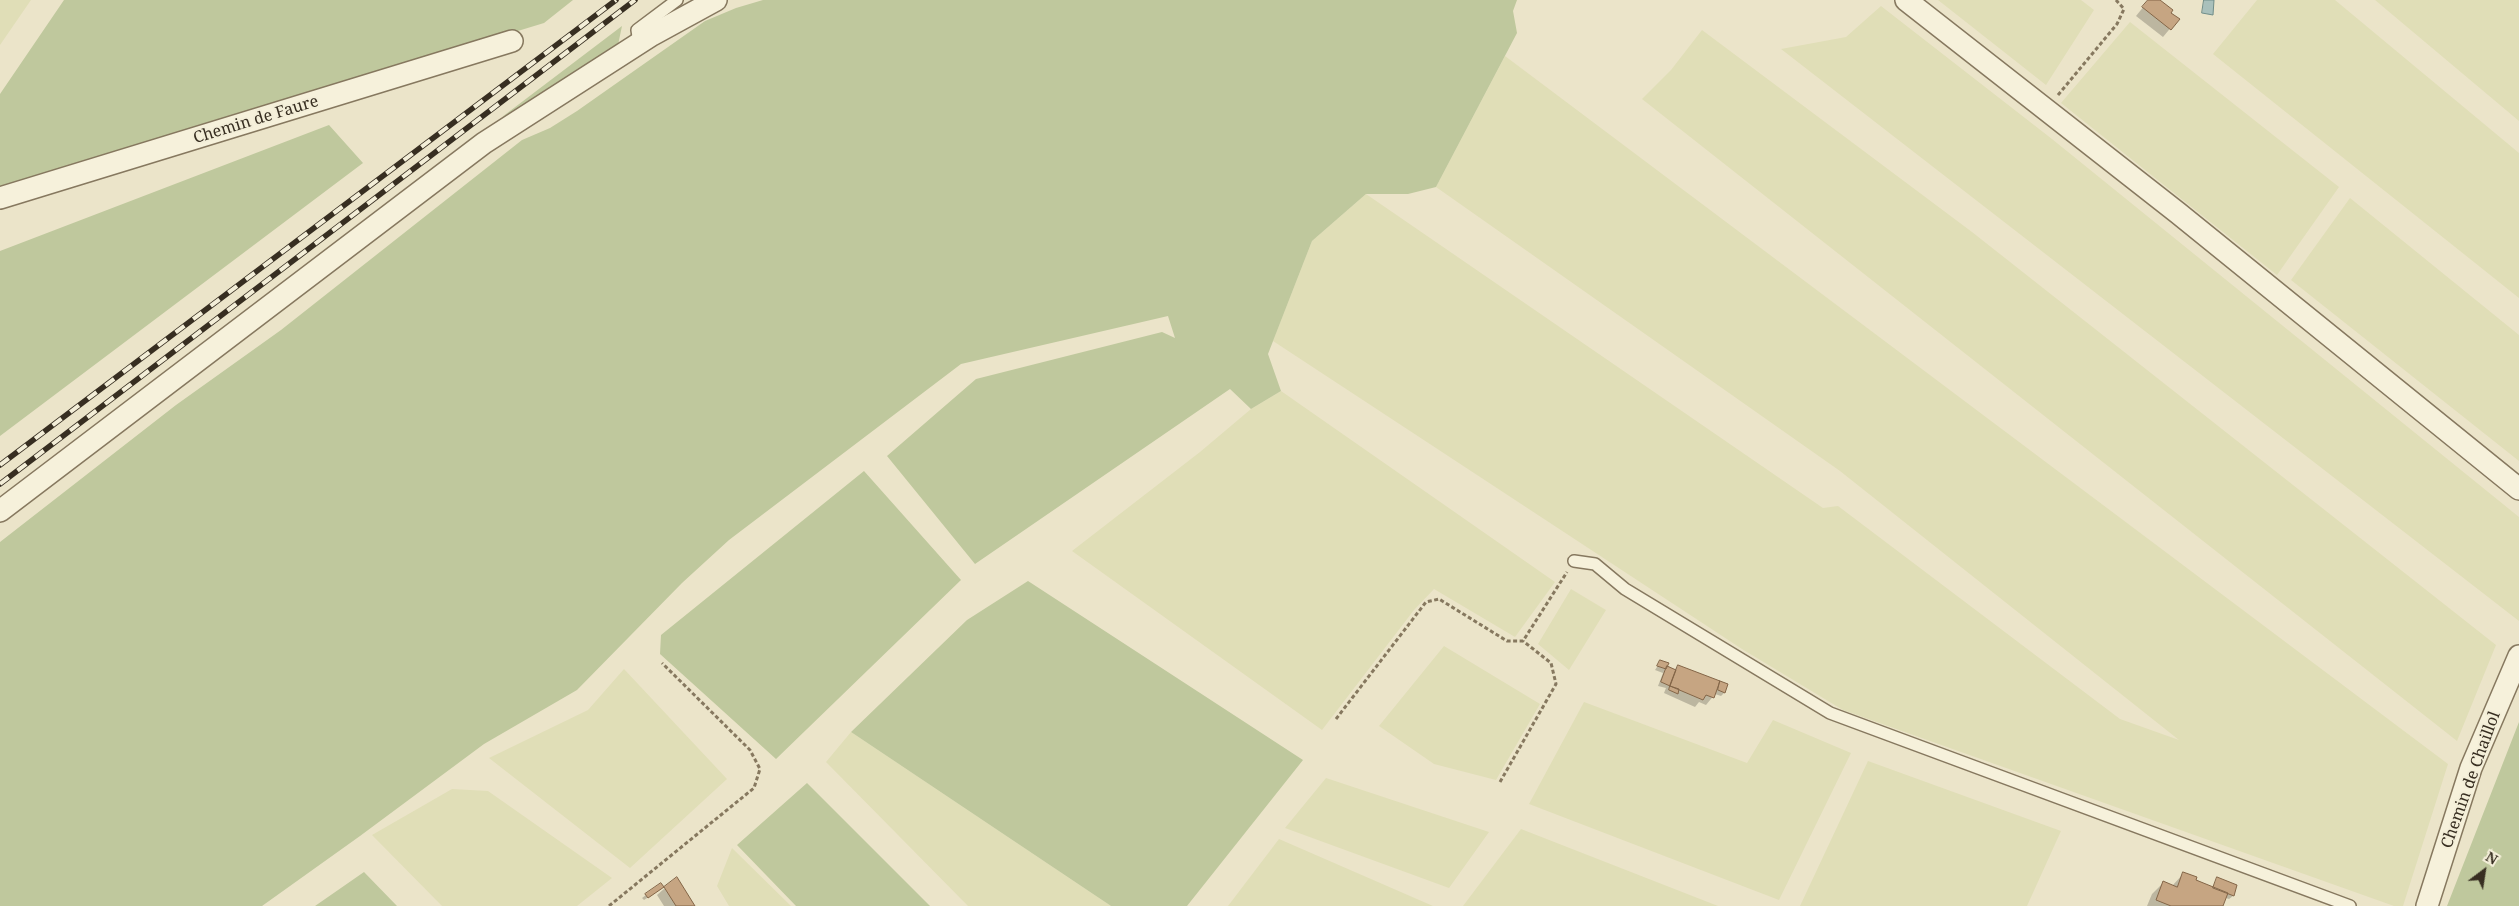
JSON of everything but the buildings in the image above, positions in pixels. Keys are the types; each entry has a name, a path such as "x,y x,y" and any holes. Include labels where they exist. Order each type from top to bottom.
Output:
{"street":[{"path":"0,511 484,143 638,44 716,0"},
{"path":"1906,0 2046,109 2519,489"},
{"name":"Chemin de Faure","path":"0,198 512,41"},
{"name":"Chemin de Chaillol","path":"2427,906 2471,768 2519,656"}],"lane":[{"path":"638,44 637,30 677,0"},
{"path":"1574,561 1595,564 1625,589 1830,713 2350,906"}],"path":[{"path":"2046,109 2116,24 2124,10 2116,0"},
{"path":"1523,641 1574,561"},
{"path":"1336,719 1426,602 1439,599 1507,641 1523,641 1551,663 1556,684 1500,782"},
{"path":"609,906 754,788 760,769 750,750 662,663"}],"shaded area":[{"path":"0,0 31,0 0,45"},
{"path":"1938,0 2081,0 2094,10 2046,85"},
{"path":"2257,0 2335,0 2519,153 2519,298 2213,54"},
{"path":"2375,0 2519,0 2519,121"},
{"path":"1881,6 2052,139 2519,517 2519,621 1781,49 1846,37"},
{"path":"2130,22 2339,187 2277,275 2061,103"},
{"path":"1702,30 1972,232 2496,645 2457,741 1642,99 1671,70"},
{"path":"1505,56 2448,764 2403,906 2394,906 1843,710 1742,649 1273,341 1312,241 1366,194 1823,508 1838,506 2120,719 2179,740 1840,471 1436,187"},
{"path":"2350,198 2519,335 2519,461 2291,280"},
{"path":"1281,391 1555,582 1515,637 1434,589 1414,610 1322,730 1072,551 1200,452 1251,409"},
{"path":"1571,589 1606,610 1569,670 1538,644"},
{"path":"1444,646 1540,704 1496,780 1434,764 1379,726"},
{"path":"624,669 727,779 630,868 489,758 588,710"},
{"path":"1584,702 1747,763 1773,720 1851,753 1779,900 1529,804"},
{"path":"851,732 1111,906 968,906 826,762"},
{"path":"1868,761 2061,831 2027,906 1800,906"},
{"path":"1326,778 1489,832 1449,888 1285,828"},
{"path":"452,789 488,791 612,878 577,906 442,906 372,835"},
{"path":"1521,829 1718,906 1463,906"},
{"path":"1279,839 1433,906 1228,906"},
{"path":"732,848 791,906 729,906 717,886"}],"green space":[{"path":"64,0 573,0 544,23 0,189 0,94"},
{"path":"763,0 1517,0 1513,11 1517,33 1436,187 1408,194 1366,194 1312,241 1268,354 1281,391 1251,409 1230,389 975,564 887,456 976,379 1162,332 1175,338 1168,316 961,364 729,540 682,583 577,690 484,744 262,906 0,906 0,542 176,405 281,330 522,140 550,128 577,111 705,21 736,8"},
{"path":"622,26 618,45 566,84 502,117"},
{"path":"329,125 363,163 0,436 0,251"},
{"path":"864,471 961,580 776,759 660,654 661,635"},
{"path":"1028,581 1303,760 1187,906 1111,906 851,732 967,620"},
{"path":"2519,722 2519,906 2447,906"},
{"path":"807,783 930,906 796,906 737,845"},
{"path":"364,872 397,906 315,906"}],"water":[{"path":"2204,0 2214,0 2213,15 2202,13"}],"railway":[{"path":"0,465 616,0"},
{"path":"0,484 635,0"}]}
